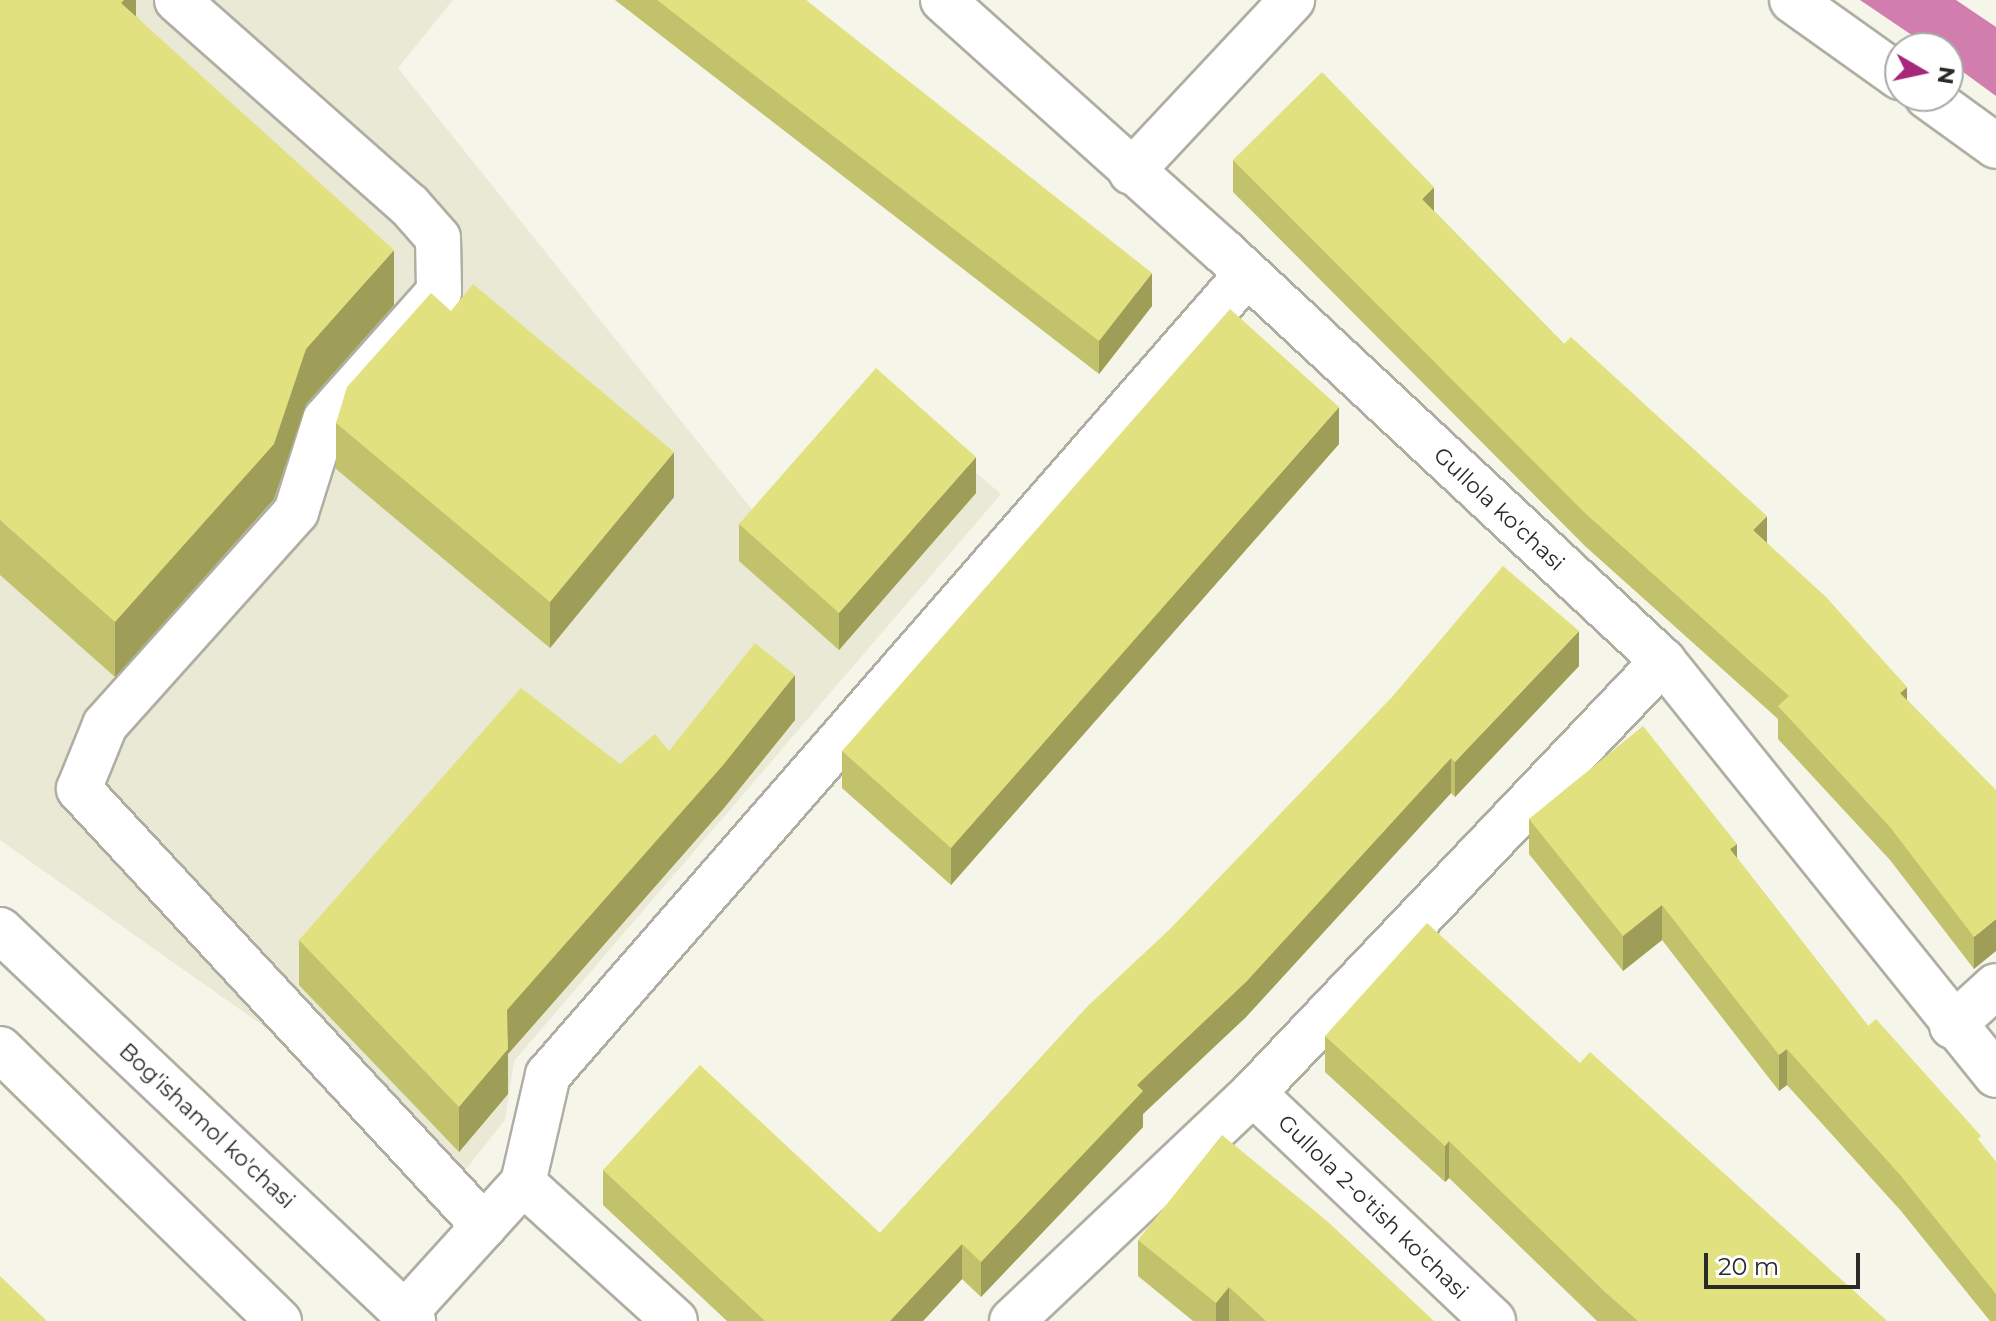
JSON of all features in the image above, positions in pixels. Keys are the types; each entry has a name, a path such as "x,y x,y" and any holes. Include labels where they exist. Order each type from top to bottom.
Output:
{"street":[{"path":"177,0 409,205 438,238 439,292 325,420 296,512 105,725 79,789 484,1226"},
{"name":"Gullola ko'chasi","path":"943,0 1247,274 1663,661 1952,1026 1996,1075"},
{"path":"1131,172 1292,0"},
{"path":"1792,0 1884,66"},
{"path":"1949,112 1996,146"},
{"path":"409,1317 523,1183 548,1075 1247,274"},
{"path":"1012,1321 1253,1093 1663,661"},
{"name":"Bog'ishamol ko'chasi","path":"0,930 409,1317"},
{"path":"1952,1026 1996,986"},
{"path":"0,1049 279,1321"},
{"name":"Gullola 2-o'tish ko'chasi","path":"1253,1093 1493,1321"},
{"path":"523,1183 675,1321"}],"shaded area":[{"path":"0,0 453,0 398,68 762,522 878,390 1001,494 514,1061 505,1120 466,1169 0,840"},
{"path":"1860,0 1956,0 1996,27 1996,96 1964,73 1964,32 1907,32"}],"building":[{"path":"0,0 124,0 121,3 394,250 306,349 274,444 115,622 0,520"},
{"path":"657,0 806,0 1152,273 1099,341"},
{"path":"1322,72 1434,187 1422,199 1564,344 1571,337 1767,516 1753,530 1826,597 1907,687 1900,693 1996,790 1996,919 1974,937 1890,827 1778,706 1789,696 1585,513 1233,160"},
{"path":"473,284 674,452 550,602 336,423 347,387 431,293 451,311"},
{"path":"1230,309 1339,407 951,848 842,751"},
{"path":"876,368 976,457 839,613 739,524"},
{"path":"1503,566 1579,631 1455,762 1451,758 1246,982 1137,1085 1143,1091 981,1262 962,1244 890,1321 765,1321 603,1170 700,1065 880,1233 1090,1004 1170,929 1392,697"},
{"path":"755,643 795,675 724,764 507,1010 508,1049 459,1107 299,940 521,688 620,764 655,734 669,751"},
{"path":"1643,726 1737,844 1730,849 1868,1026 1876,1019 1981,1136 1978,1139 1996,1162 1996,1294 1901,1176 1787,1049 1779,1055 1662,905 1623,936 1529,819"},
{"path":"1427,923 1580,1063 1590,1052 1887,1321 1638,1321 1449,1141 1445,1146 1325,1036"},
{"path":"1222,1135 1327,1221 1434,1321 1266,1321 1229,1287 1216,1303 1138,1240"},
{"path":"0,1276 47,1321 0,1321"}]}
